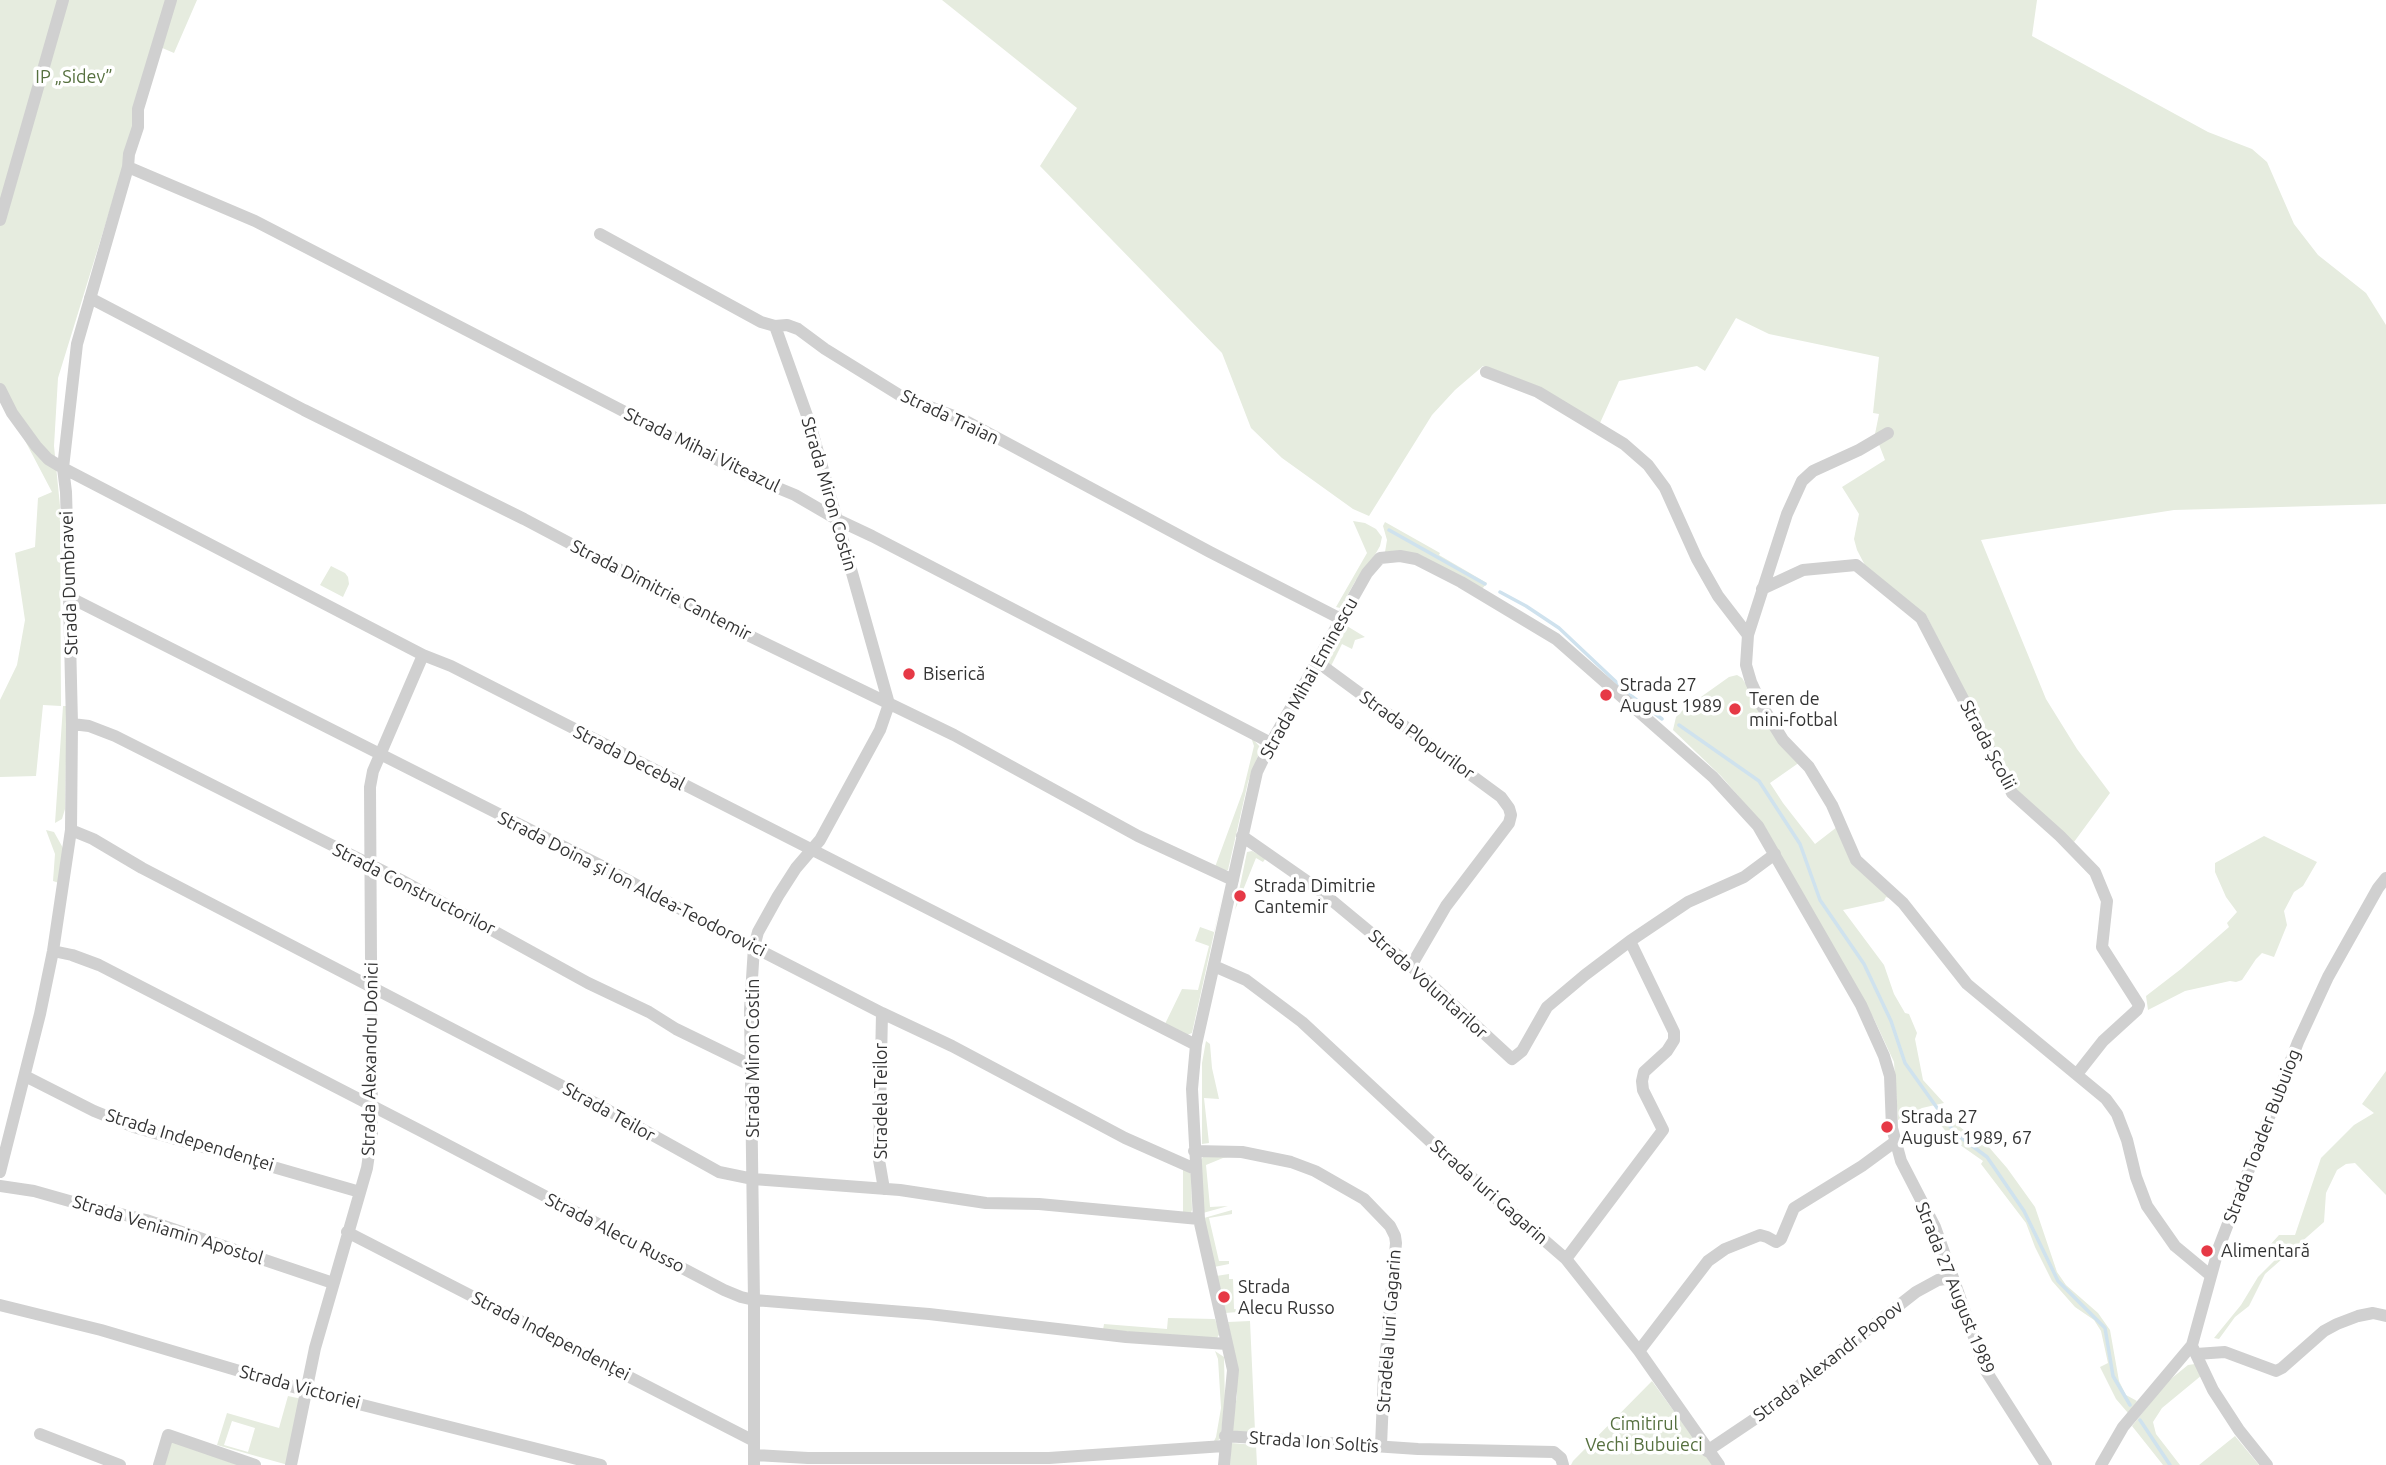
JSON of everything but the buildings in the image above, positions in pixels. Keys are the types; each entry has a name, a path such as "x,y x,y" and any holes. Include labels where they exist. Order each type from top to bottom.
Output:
{"street":[{"path":"0,220 63,0"},
{"name":"Strada Dumbravei","path":"0,1172 53,951 71,830 72,724 66,492 63,468 77,344 128,167 129,154 138,127 138,109 171,0"},
{"name":"Strada Mihai Viteazul","path":"128,167 255,221 749,476 795,495 838,520 1270,743"},
{"name":"Strada Traian","path":"600,234 761,322 775,327 787,325 799,329 825,349 901,396 962,419 1163,527 1341,618"},
{"name":"Strada Dimitrie Cantemir","path":"90,299 304,410 524,519 692,608 954,735 1138,836 1233,880"},
{"name":"Strada Miron Costin","path":"754,1460 750,1010 754,947 758,932 778,896 820,840 880,730 889,704 810,424 775,327"},
{"path":"1486,372 1538,392 1624,444 1648,465 1665,488 1697,559 1718,596 1748,635"},
{"name":"Strada Decebal","path":"0,388 12,413 36,446 48,459 63,468 423,655 451,666 1196,1045"},
{"path":"1888,433 1813,471 1802,481 1787,514 1762,589 1748,635 1746,665 1762,706 1783,740 1809,767 1832,804 1856,860 1903,903 1967,984 2106,1099 2117,1114 2127,1140 2136,1177 2147,1206 2175,1245 2210,1275"},
{"name":"Strada 27 August 1989","path":"1380,558 1400,556 1416,559 1461,582 1556,639 1713,776 1758,826 1861,1006 1884,1056 1890,1076 1892,1128 1901,1161 1935,1227 1986,1371 2046,1465"},
{"name":"Strada Mihai Eminescu","path":"1224,1465 1233,1370 1199,1219 1192,1089 1196,1045 1257,772 1270,743 1341,618 1367,573 1380,558"},
{"name":"Strada Școlii","path":"1762,589 1804,570 1856,565 1921,618 2012,793 2095,872 2107,901 2102,947 2139,1005 2137,1010 2103,1041 2077,1074"},
{"name":"Strada Doina și Ion Aldea-Teodorovici","path":"69,597 598,864 1125,1138 1195,1169"},
{"name":"Strada Alexandru Donici","path":"291,1465 315,1349 367,1168 372,1134 370,787 378,755 423,655"},
{"name":"Strada Plopurilor","path":"1317,662 1502,797 1511,815 1508,823 1447,906 1411,966"},
{"name":"Strada Constructorilor","path":"72,724 89,726 115,736 464,913 588,983 750,1065"},
{"name":"Strada Teilor","path":"71,830 93,838 142,868 595,1103 719,1172 753,1179 884,1189 986,1203 1039,1204 1199,1219"},
{"name":"Strada Voluntarilor","path":"1242,836 1318,889 1411,966 1512,1059 1522,1051 1548,1007 1630,941"},
{"path":"1566,1259 1663,1130 1643,1090 1642,1081 1644,1072 1667,1051 1674,1040 1674,1032 1630,941 1688,902 1744,877 1775,854"},
{"name":"Strada Toader Bubuiog","path":"2101,1465 2123,1427 2194,1349 2210,1275 2298,1042 2340,956 2386,878"},
{"name":"Strada Alecu Russo","path":"53,951 99,965 724,1290 754,1300 929,1314 1176,1342 1227,1344"},
{"name":"Strada Iuri Gagarin","path":"1214,966 1246,981 1302,1022 1432,1143 1566,1259 1639,1351 1719,1465"},
{"name":"Stradela Teilor","path":"882,1013 879,1147 884,1189"},
{"name":"Strada Independenţei","path":"25,1076 94,1111 134,1127 360,1192"},
{"path":"1639,1351 1707,1261 1725,1250 1760,1236 1776,1242 1781,1239 1794,1208 1862,1166 1896,1141"},
{"name":"Stradela Iuri Gagarin","path":"1194,1151 1242,1152 1291,1162 1315,1171 1364,1199 1390,1226 1396,1243 1384,1374 1381,1446"},
{"name":"Strada Veniamin Apostol","path":"0,1186 34,1191 146,1220 333,1283"},
{"name":"Strada Independenței","path":"347,1232 754,1441"},
{"name":"Strada Alexandr Popov","path":"1707,1451 1780,1402 1916,1292 1938,1280 1952,1278"},
{"name":"Strada Victoriei","path":"0,1305 100,1330 307,1391 601,1465"},
{"path":"2194,1349 2225,1352 2276,1371 2337,1324 2365,1314 2386,1316"},
{"path":"2194,1349 2213,1390 2239,1430 2267,1465"},
{"path":"40,1434 120,1465"},
{"path":"159,1465 169,1435 255,1465"},
{"path":"754,1460 1035,1458 1225,1441"},
{"name":"Strada Ion Soltîs","path":"1225,1441 1381,1446 1418,1450 1553,1452 1562,1458 1563,1465"},
{"path":"1416,1465 1418,1450"}],"green space":[{"name":"IP „Sidev”","path":"0,0 197,0 174,53 160,47 58,378 54,446 60,506 61,706 43,705 36,776 0,777 0,700 17,665 25,620 15,553 35,547 38,498 52,492 0,393"},
{"path":"942,0 2037,0 2032,36 2208,132 2252,149 2267,162 2294,224 2318,255 2366,293 2386,325 2386,504 2174,510 1981,540 2046,699 2077,749 2110,793 2074,842 2024,802 2011,783 1927,617 1868,571 1857,550 1854,539 1859,514 1842,487 1885,460 1875,434 1879,414 1873,413 1879,357 1769,334 1736,318 1705,371 1697,366 1619,381 1600,423 1483,366 1432,415 1369,516 1353,509 1282,458 1251,428 1222,353 1040,166 1077,108"},
{"path":"1353,521 1376,529 1382,537 1380,546 1360,581 1356,580 1340,608 1336,607 1367,553"},
{"path":"1385,522 1487,583 1482,589 1385,552"},
{"path":"331,566 348,577 349,584 343,597 320,585"},
{"path":"1347,626 1365,637 1355,640 1352,649 1342,644 1331,666 1326,662"},
{"path":"1737,675 1742,678 1781,741 1800,762 1770,783 1783,803 1815,844 1837,827 1894,900 1886,897 1884,901 1843,910 1884,965 1894,994 1905,1013 1909,1014 1917,1033 1915,1039 1923,1080 1944,1103 1922,1108 1898,1120 1894,1062 1874,1019 1765,827 1721,776 1673,730 1676,717 1684,709 1729,677"},
{"path":"63,706 67,706 65,809 62,819 55,823"},
{"path":"1251,737 1261,748 1248,782 1228,870 1225,871 1215,867 1243,791 1254,746"},
{"path":"46,830 54,832 63,848 59,883 53,881 55,854"},
{"path":"2264,836 2317,862 2303,886 2294,892 2284,911 2287,925 2274,957 2262,953 2242,980 2185,991 2148,1010 2146,996 2229,927 2227,923 2237,912 2226,897 2215,872 2215,863"},
{"path":"1252,851 1266,858 1263,862 1256,858 1235,910 1247,852"},
{"path":"1224,888 1192,1033 1187,1035 1165,1024 1182,989 1198,990 1209,946 1195,941 1200,927 1214,932"},
{"path":"1206,1041 1210,1044 1219,1099 1204,1098 1209,1143 1202,1144 1202,1063"},
{"path":"2386,1071 2386,1195 2355,1163 2346,1164 2337,1170 2326,1193 2324,1222 2265,1274 2249,1306 2235,1317 2219,1339 2214,1338 2241,1305 2258,1277 2279,1256 2270,1245 2279,1235 2295,1235 2321,1158 2354,1125 2374,1113 2362,1104"},
{"path":"1946,1109 1960,1127 1976,1140 1981,1138 2007,1168 2035,1207 2057,1272 2066,1285 2098,1313 2110,1330 2119,1381 2126,1395 2137,1401 2128,1413 2116,1399 2100,1367 2108,1363 2101,1331 2094,1320 2075,1307 2052,1281 2026,1223 1981,1164 1983,1161 1953,1140 1930,1112"},
{"path":"1242,1155 1223,1158 1206,1165 1210,1207 1228,1206 1203,1213 1200,1161 1203,1157"},
{"path":"1183,1168 1191,1174 1190,1215 1183,1214"},
{"path":"1232,1210 1232,1214 1209,1218 1219,1261 1229,1261 1229,1264 1214,1267 1204,1218"},
{"path":"1229,1274 1229,1279 1233,1279 1234,1309 1251,1311 1225,1313 1216,1276"},
{"path":"1168,1318 1215,1319 1220,1333 1217,1338 1103,1330 1104,1324 1167,1329"},
{"path":"1250,1321 1255,1431 1260,1436 1231,1430 1237,1396 1237,1365 1228,1322"},
{"path":"1215,1351 1224,1357 1225,1404 1220,1439 1213,1443 1221,1408 1218,1359"},
{"path":"2195,1364 2202,1375 2162,1408 2153,1422 2156,1434 2180,1465 2163,1465 2132,1426 2167,1382 2188,1365"},
{"name":"Cimitirul Vechi Bubuieci","path":"1652,1381 1713,1465 1571,1465 1573,1461"},
{"path":"288,1396 302,1399 288,1465 217,1445 227,1413 279,1428","holes":["232,1421 255,1428 248,1452 224,1445"]},
{"path":"2235,1436 2259,1465 2199,1465"},
{"path":"170,1440 242,1465 163,1465"},
{"path":"1231,1443 1256,1445 1257,1465 1230,1465"}],"waterway":[{"path":"1389,530 1485,584"},
{"path":"1500,592 1559,628 1630,695 1662,719"},
{"path":"1679,725 1759,781 1800,844 1820,900 1864,964 1891,1021 1905,1063 1955,1133 1987,1157 2024,1211 2058,1281 2105,1328 2113,1376 2130,1405"},
{"path":"2140,1420 2170,1465"}],"place":[{"name":"Biserică","path":"909,674"},
{"name":"Strada 27 August 1989","path":"1606,695"},
{"name":"Teren de mini-fotbal","path":"1735,709"},
{"name":"Strada Dimitrie Cantemir","path":"1240,896"},
{"name":"Strada 27 August 1989, 67","path":"1887,1127"},
{"name":"Alimentară","path":"2207,1251"},
{"name":"Strada Alecu Russo","path":"1224,1297"}]}
